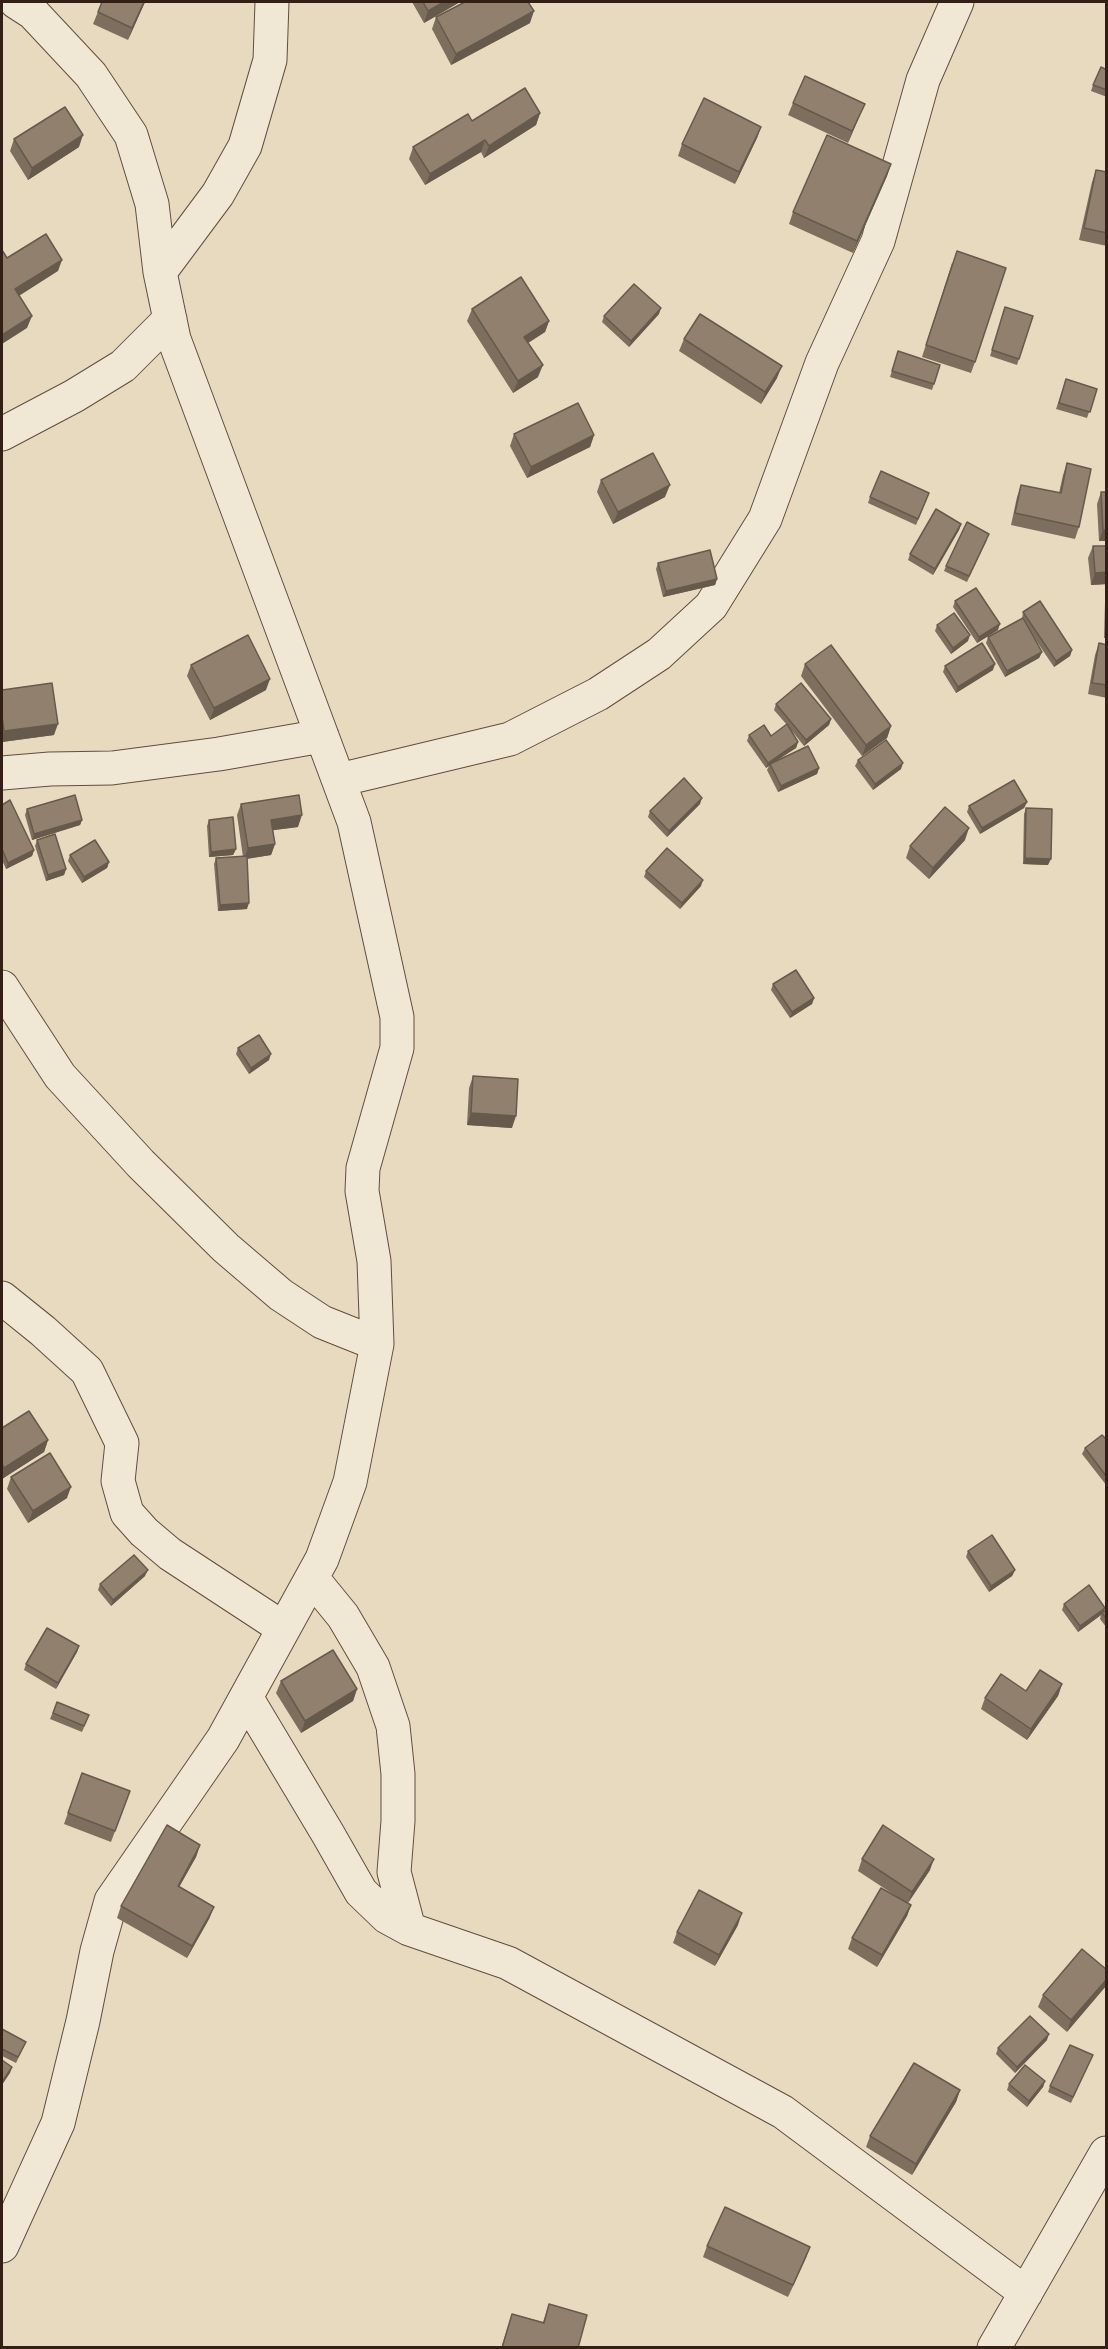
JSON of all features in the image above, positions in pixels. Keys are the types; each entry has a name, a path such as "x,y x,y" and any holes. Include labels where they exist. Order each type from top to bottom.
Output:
{"street":[{"path":"2,2246 58,2123 83,2021 97,1951 111,1902 223,1739 322,1559 350,1482 377,1344 374,1261 362,1191 363,1168 397,1048 397,1017 354,822 174,339 160,272 152,204 131,135 91,75 33,13 18,2"},
{"path":"160,272 212,202 245,146 270,60 272,2"},
{"path":"339,780 510,739 598,694 659,654 711,606 765,519 822,363 878,241 923,80 957,2"},
{"path":"2,434 74,396 123,366 170,319"},
{"path":"2,773 50,769 112,768 219,754 322,736"},
{"path":"2,987 60,1076 141,1164 226,1248 281,1295 322,1322 377,1344"},
{"path":"2,1298 87,1371 122,1443 118,1481 127,1514 170,1554 284,1628"},
{"path":"312,1578 342,1616 374,1667 393,1726 398,1774 398,1821 394,1872 409,1929"},
{"path":"246,1697 361,1892 387,1917 409,1929 508,1963 783,2112 1026,2293"},
{"path":"994,2348 1107,2153"}],"building":[{"path":"102,2 144,2 132,28 98,12"},
{"path":"423,2 444,2 428,11"},
{"path":"465,2 528,2 534,11 456,54 436,17"},
{"path":"1101,67 1107,70 1107,90 1093,85"},
{"path":"805,76 865,104 852,131 793,103"},
{"path":"525,88 540,113 489,146 485,140 430,174 413,147 468,114 472,121"},
{"path":"704,98 761,127 739,172 682,144"},
{"path":"65,107 83,135 32,168 14,139"},
{"path":"827,135 891,164 857,241 793,212"},
{"path":"1096,170 1107,172 1107,233 1084,228"},
{"path":"46,234 62,260 15,289 32,316 2,335 2,250 7,258"},
{"path":"957,251 1006,268 975,362 926,345"},
{"path":"521,277 549,321 524,337 543,365 518,381 472,309"},
{"path":"634,284 661,308 631,341 604,316"},
{"path":"1005,307 1033,316 1019,359 992,350"},
{"path":"700,314 782,366 765,392 684,339"},
{"path":"898,351 940,365 934,384 892,371"},
{"path":"1066,379 1097,389 1090,412 1059,403"},
{"path":"578,403 594,435 531,467 514,434"},
{"path":"653,453 670,485 618,512 601,480"},
{"path":"1067,463 1091,469 1079,527 1015,513 1021,485 1061,493"},
{"path":"881,471 929,493 918,519 870,497"},
{"path":"1101,492 1107,492 1107,530 1103,530"},
{"path":"936,509 961,524 935,569 910,554"},
{"path":"967,522 989,534 969,576 946,566"},
{"path":"1093,546 1107,546 1107,572 1095,573"},
{"path":"710,550 717,579 666,591 658,563"},
{"path":"976,588 1000,624 979,637 955,601"},
{"path":"1040,601 1072,650 1056,661 1023,612"},
{"path":"954,613 970,635 953,648 937,625"},
{"path":"1023,618 1042,652 1007,671 988,637"},
{"path":"248,635 270,679 214,708 191,665"},
{"path":"982,643 995,664 958,687 945,666"},
{"path":"1099,643 1107,645 1107,685 1092,683"},
{"path":"831,645 891,726 866,745 805,664"},
{"path":"52,683 58,724 4,731 2,690"},
{"path":"801,683 831,719 806,740 776,704"},
{"path":"787,724 798,742 768,763 749,735 764,725 771,736"},
{"path":"886,740 903,763 875,784 858,760"},
{"path":"808,746 819,768 781,786 770,764"},
{"path":"684,778 702,798 669,831 650,811"},
{"path":"1014,780 1027,802 982,828 969,806"},
{"path":"75,795 82,820 34,834 27,809"},
{"path":"299,795 302,815 271,820 275,844 248,848 241,804"},
{"path":"10,800 34,850 8,863 2,849 2,805"},
{"path":"945,807 969,828 933,868 910,846"},
{"path":"1026,808 1052,809 1051,859 1025,858"},
{"path":"233,817 236,849 211,852 209,820"},
{"path":"55,834 66,869 48,875 37,840"},
{"path":"95,840 109,862 84,877 70,855"},
{"path":"667,848 703,880 682,903 646,871"},
{"path":"247,856 249,903 220,905 216,858"},
{"path":"796,970 814,998 792,1012 773,984"},
{"path":"259,1035 271,1054 251,1068 238,1048"},
{"path":"473,1076 518,1079 516,1116 471,1113"},
{"path":"29,1411 48,1440 4,1468 2,1428"},
{"path":"1102,1435 1107,1440 1107,1477 1085,1448"},
{"path":"50,1453 71,1487 33,1511 11,1477"},
{"path":"992,1535 1015,1570 991,1586 968,1551"},
{"path":"134,1555 148,1570 113,1600 100,1584"},
{"path":"1089,1585 1105,1608 1080,1626 1064,1604"},
{"path":"1107,1609 1107,1619 1102,1613"},
{"path":"47,1628 79,1646 58,1683 26,1664"},
{"path":"333,1650 357,1689 305,1721 281,1681"},
{"path":"1040,1670 1062,1684 1031,1729 985,1698 1001,1674 1026,1691"},
{"path":"57,1702 89,1715 84,1726 53,1713"},
{"path":"82,1773 130,1791 115,1831 68,1813"},
{"path":"167,1825 200,1845 178,1886 214,1907 192,1946 121,1906"},
{"path":"883,1825 934,1859 912,1892 862,1859"},
{"path":"881,1888 911,1905 882,1955 852,1938"},
{"path":"699,1890 742,1913 719,1955 677,1932"},
{"path":"1082,1949 1107,1970 1107,1979 1071,2020 1043,1995"},
{"path":"1030,2016 1049,2034 1017,2067 998,2048"},
{"path":"2,2029 26,2042 18,2057 2,2049"},
{"path":"1070,2045 1093,2055 1073,2097 1050,2086"},
{"path":"2,2060 12,2067 2,2082"},
{"path":"914,2063 960,2090 916,2164 870,2136"},
{"path":"1025,2065 1045,2081 1029,2101 1009,2084"},
{"path":"725,2207 810,2247 793,2285 707,2246"},
{"path":"549,2304 587,2315 578,2348 502,2348 512,2314 544,2323"}]}
